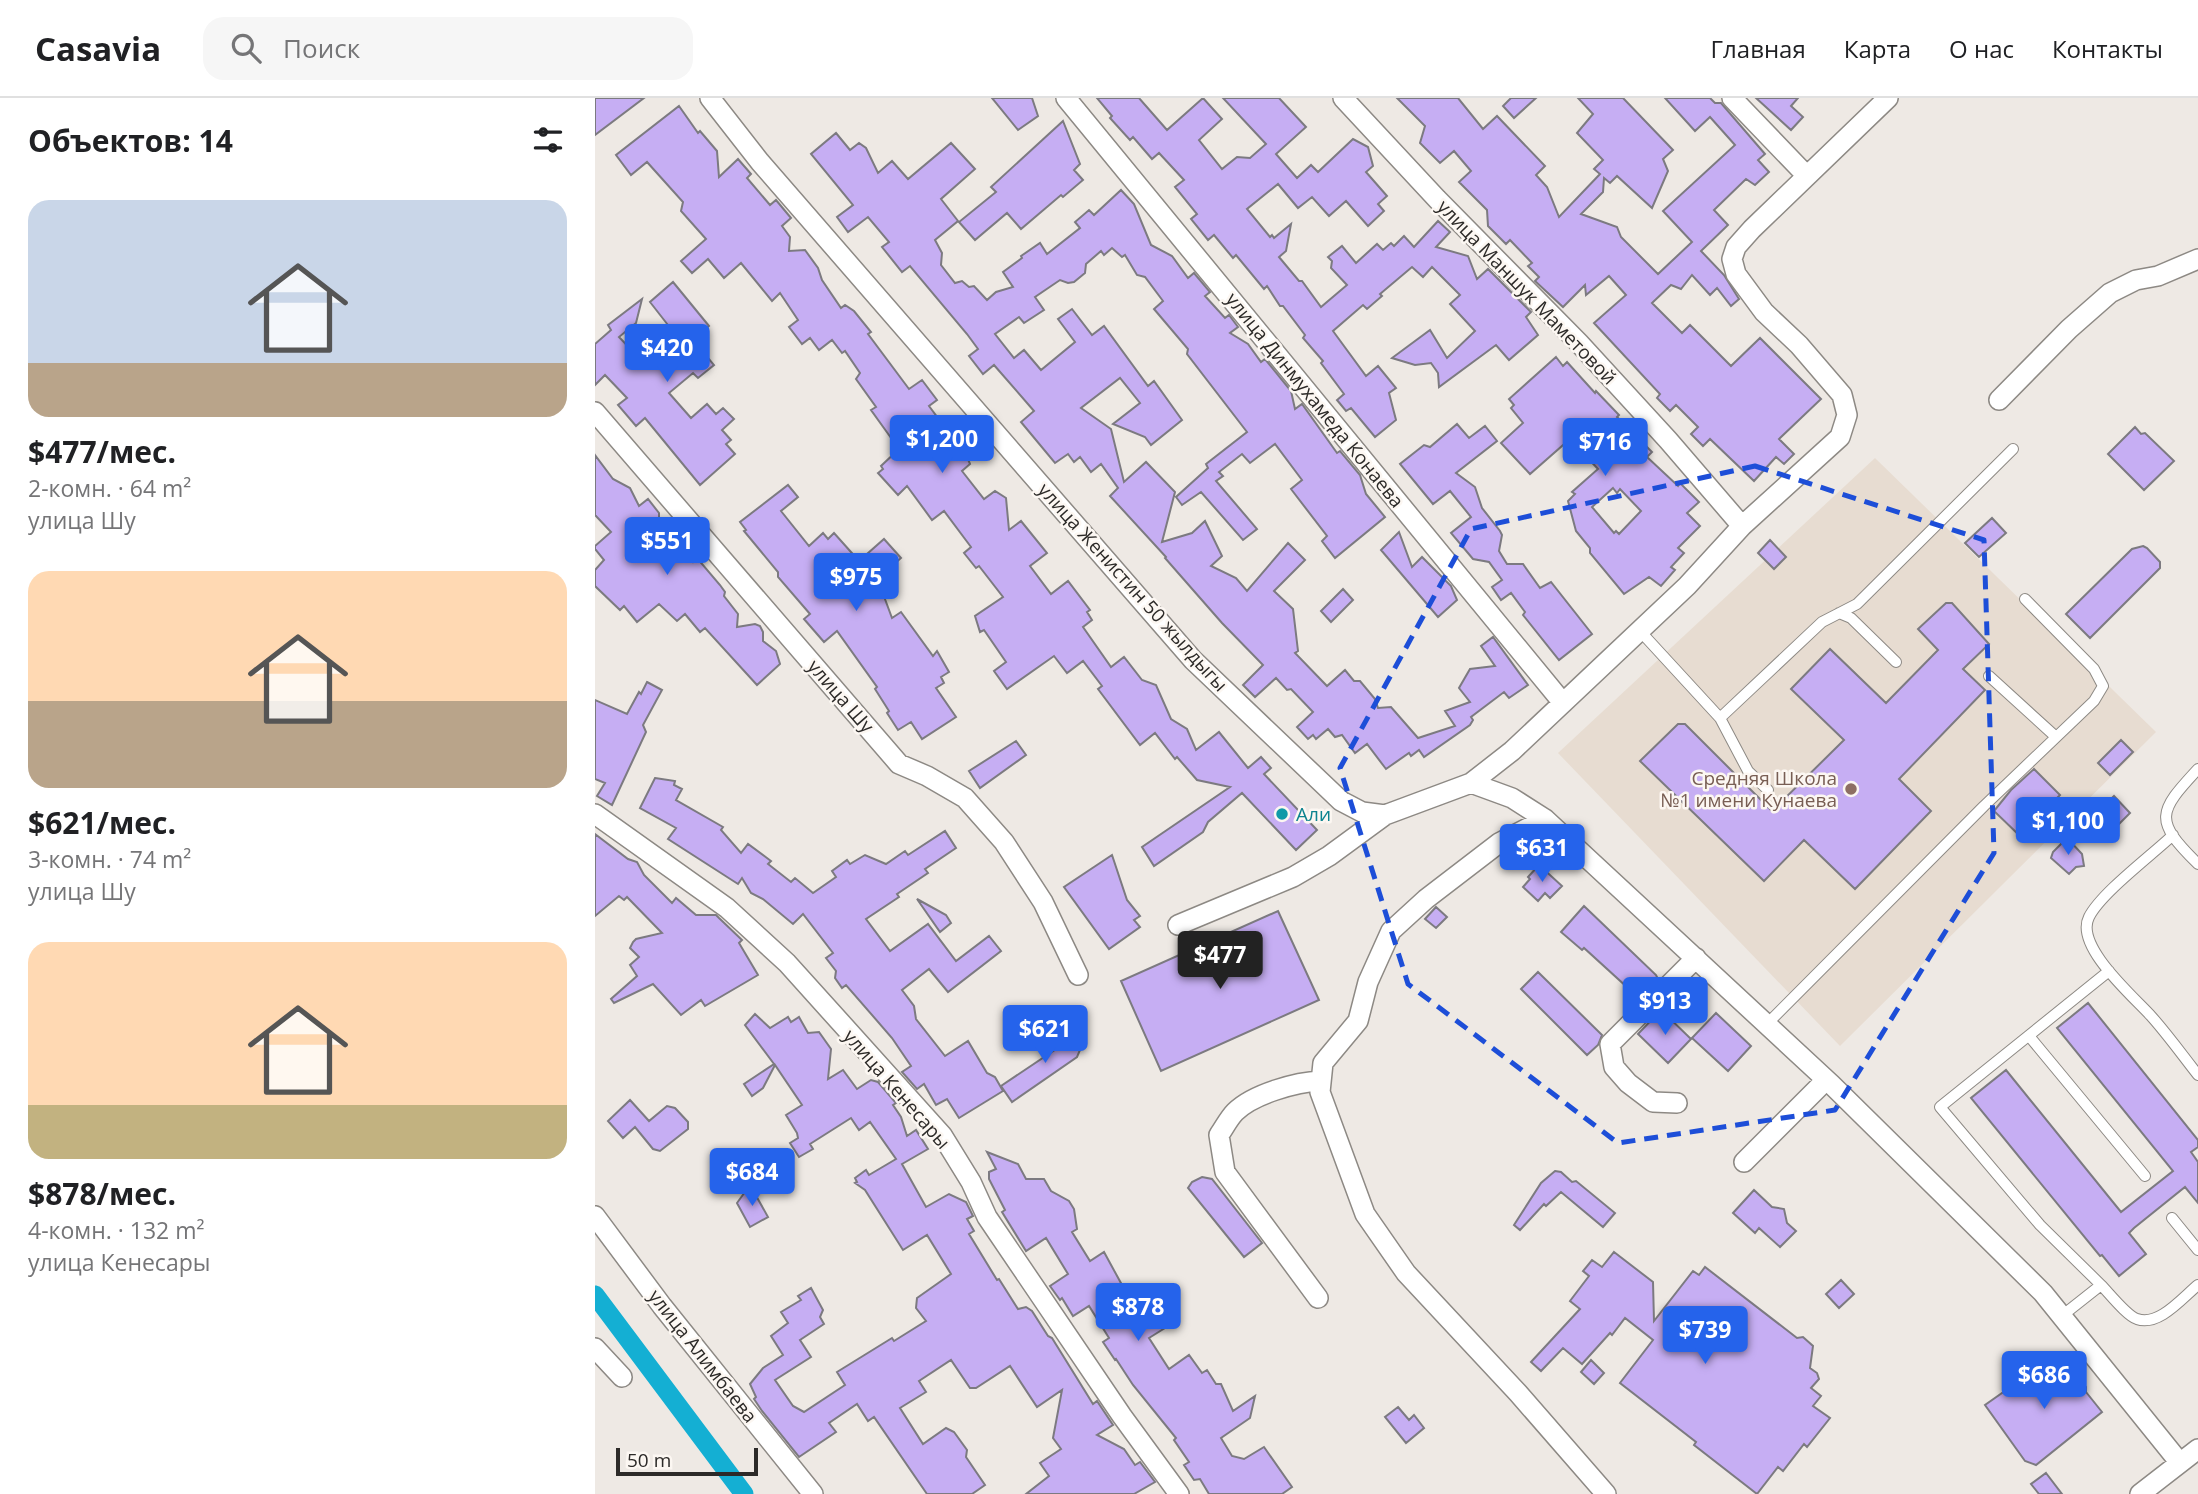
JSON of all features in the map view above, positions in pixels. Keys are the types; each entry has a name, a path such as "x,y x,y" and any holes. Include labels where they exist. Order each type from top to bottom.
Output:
{"street":[{"name":"улица Женистин 50 жылдыгы","path":"710,98 760,162 1193,660 1341,801 1362,812 1385,815"},
{"name":"улица Динмухамеда Конаева","path":"1066,98 1563,703"},
{"name":"улица Маншук Маметовой","path":"1343,98 1472,236 1579,343 1742,526"},
{"path":"1731,98 1806,175"},
{"path":"1178,925 1293,877 1329,856 1385,815 1471,783 1512,751 1640,631 1687,586 1742,526 1840,437 1847,415 1842,395 1799,345 1764,312 1736,274 1732,260 1735,247 1752,229 1888,98"},
{"path":"1999,400 2069,329 2110,293 2136,280 2158,276 2198,259"},
{"name":"улица Шу","path":"595,412 899,764 927,776 965,798 1004,842 1043,902 1078,975"},
{"path":"1471,783 1512,798 1545,819 1826,1080 2063,1315 2180,1463"},
{"name":"улица Кенесары","path":"595,814 727,908 786,963 942,1135 971,1182 987,1217 1122,1416 1179,1494"},
{"path":"1545,819 1499,842 1426,899 1391,931 1368,982 1358,1021 1323,1063 1320,1092 1365,1214 1406,1273 1518,1393 1606,1494"},
{"path":"1677,1103 1653,1102 1628,1083 1614,1067 1610,1044 1696,958"},
{"path":"1744,1162 1826,1080"},
{"path":"1318,1298 1225,1172 1219,1135 1235,1112 1269,1092 1321,1081"},
{"name":"улица Алимбаева","path":"595,1216 662,1306 813,1494"},
{"path":"595,1348 622,1377"},
{"path":"2140,1494 2198,1449"}],"lane":[{"path":"1720,718 1822,622 1857,604 2013,449"},
{"path":"1767,1024 1984,806 2094,701 2103,686 2094,669 2025,599"},
{"path":"1839,613 1851,618 1896,662"},
{"path":"1640,631 1720,718 1748,771 1768,790"},
{"path":"1989,676 2056,737"},
{"path":"2198,769 2167,805 2164,817 2173,835 2198,864"},
{"path":"2173,835 2100,901 2087,919 2087,935 2109,971 2152,1017 2198,1075"},
{"path":"2109,971 1940,1107 2040,1225 2136,1319 2148,1321 2161,1316 2198,1285"},
{"path":"2029,1036 2145,1176"},
{"path":"2172,1218 2198,1250"},
{"path":"2063,1315 2101,1285"}],"highlighted area":[{"path":"1755,466 1984,540 1994,853 1835,1110 1618,1143 1408,984 1340,768 1471,529"}],"shaded area":[{"path":"1875,458 2156,732 1840,1046 1558,753"}],"building":[{"path":"595,98 644,98 595,135"},
{"path":"992,98 1032,98 1038,116 1018,130"},
{"path":"1097,98 1139,98 1167,130 1203,98 1222,119 1199,140 1222,169 1237,157 1250,158 1266,144 1223,98 1279,98 1306,127 1276,154 1297,178 1311,165 1318,172 1353,139 1368,147 1373,166 1366,172 1387,196 1378,204 1384,211 1368,226 1346,201 1329,216 1312,197 1298,208 1278,184 1247,209 1270,237 1272,235 1274,238 1291,224 1286,251 1279,257 1299,281 1302,281 1321,307 1347,285 1331,268 1332,261 1328,257 1342,246 1356,263 1377,244 1383,250 1391,243 1394,246 1404,236 1414,247 1438,221 1450,232 1436,247 1468,256 1477,279 1488,269 1531,312 1526,317 1538,335 1509,360 1496,345 1439,387 1438,373 1431,363 1415,365 1392,358 1430,330 1447,358 1475,331 1450,304 1460,295 1432,267 1423,277 1412,267 1367,309 1363,305 1333,331 1366,376 1378,366 1396,388 1389,393 1396,420 1375,437 1351,408 1346,411 1337,400 1344,394 1321,363 1323,361 1303,338 1305,335 1267,286 1264,289 1236,255 1233,258 1214,235 1208,240 1191,219 1197,214 1175,187 1184,180 1159,153 1152,159 1133,137 1130,140 1110,118 1112,116"},
{"path":"1397,98 1458,98 1483,129 1497,116 1545,166 1536,175 1547,187 1559,217 1600,174 1594,169 1603,160 1577,133 1593,114 1578,98 1623,98 1673,150 1663,159 1668,171 1652,208 1617,176 1610,183 1604,178 1603,192 1581,214 1617,227 1621,237 1658,274 1692,242 1663,211 1735,145 1710,117 1695,131 1665,98 1710,98 1715,103 1721,103 1765,154 1758,160 1769,172 1755,185 1746,179 1714,210 1728,225 1701,251 1724,275 1739,299 1731,306 1717,288 1710,295 1692,275 1681,289 1671,285 1652,303 1682,333 1690,325 1731,366 1760,338 1821,399 1779,439 1794,454 1784,464 1776,457 1754,481 1710,439 1703,446 1691,434 1698,427 1676,405 1670,411 1657,398 1660,394 1594,323 1626,295 1609,276 1586,295 1585,285 1563,307 1535,281 1539,277 1528,266 1532,263 1510,240 1506,244 1488,226 1487,210 1459,182 1471,171 1454,151 1440,163 1420,143 1425,126"},
{"path":"1511,98 1536,98 1514,118 1503,106"},
{"path":"1756,98 1798,98 1791,106 1803,117 1791,130"},
{"path":"679,106 698,133 700,131 717,151 719,177 738,159 751,174 747,178 770,205 776,200 791,218 782,226 790,237 789,251 805,250 841,308 845,305 854,311 909,389 922,380 937,400 929,406 963,447 970,464 962,471 984,499 995,491 1006,498 1009,530 1021,521 1047,553 1030,566 1051,594 1068,581 1090,610 1087,612 1092,620 1083,627 1111,667 1124,657 1142,680 1156,685 1171,719 1187,729 1196,750 1219,732 1248,768 1261,757 1271,768 1264,774 1317,830 1296,850 1242,793 1208,822 1203,832 1154,866 1142,847 1230,787 1197,780 1177,757 1175,759 1155,733 1140,745 1098,689 1102,686 1083,661 1067,673 1054,656 1007,689 994,671 1006,662 984,630 980,632 975,616 1003,597 979,566 976,568 964,553 971,547 944,511 932,520 907,486 898,495 878,473 883,469 881,466 899,449 871,410 876,407 856,379 860,373 845,351 842,353 832,340 819,350 810,338 802,344 789,327 798,320 780,293 772,301 741,263 724,278 708,259 692,273 681,261 706,239 681,211 683,202 647,162 631,175 616,155"},
{"path":"1063,121 1080,164 1074,170 1083,180 1021,229 1007,213 975,240 959,222 996,192 991,187"},
{"path":"836,133 850,150 859,143 866,148 878,173 892,161 908,179 951,143 975,169 941,199 958,221 935,240 942,253 941,265 955,283 962,281 969,287 974,286 987,300 996,292 1013,287 1003,272 1022,258 1021,256 1040,243 1047,254 1080,228 1075,222 1089,210 1094,215 1121,190 1134,204 1151,245 1172,256 1188,278 1194,273 1210,292 1205,296 1225,318 1229,315 1238,327 1230,333 1248,344 1261,362 1265,359 1291,391 1295,409 1302,404 1337,453 1340,451 1360,475 1366,494 1385,517 1335,558 1322,541 1327,536 1291,489 1302,480 1275,444 1250,463 1242,454 1219,472 1223,476 1216,481 1257,529 1243,540 1201,492 1182,505 1176,497 1208,468 1206,464 1247,432 1187,354 1188,349 1154,309 1163,301 1145,277 1137,275 1125,255 1122,257 1112,248 1104,255 1101,251 1086,264 1085,273 1074,282 1060,280 1035,297 1044,310 1024,323 1019,317 995,334 1014,358 1024,350 1041,370 1075,342 1058,319 1072,309 1092,335 1104,326 1148,386 1154,381 1182,420 1151,445 1145,437 1113,424 1140,403 1120,378 1081,408 1111,429 1124,482 1146,462 1175,492 1162,542 1192,533 1205,521 1222,556 1211,566 1236,578 1247,591 1288,543 1305,560 1274,591 1293,609 1298,651 1295,653 1327,686 1345,670 1354,681 1360,681 1375,699 1378,708 1391,707 1418,738 1455,726 1445,711 1470,702 1459,688 1470,669 1495,666 1481,646 1493,637 1528,685 1509,698 1504,692 1471,717 1473,720 1470,725 1424,757 1419,750 1411,756 1409,753 1386,769 1367,744 1355,753 1342,735 1335,737 1328,729 1316,739 1313,735 1308,739 1297,727 1313,712 1276,678 1255,697 1243,685 1263,665 1222,623 1110,496 1118,488 1101,464 1091,472 1080,457 1074,462 1068,454 1055,463 1021,422 1034,411 994,365 983,374 969,356 978,349 910,266 902,272 882,247 889,242 868,217 848,232 837,217 853,205 811,154"},
{"path":"673,282 709,326 693,340 714,365 698,378 693,373 669,393 691,418 707,404 716,414 723,408 734,419 722,430 731,440 726,444 735,454 700,485 645,418 636,426 618,405 627,398 605,375 595,385 595,344 611,330 608,325 642,299 636,323 619,337 643,362 675,334 650,302"},
{"path":"1556,357 1563,366 1567,362 1652,452 1647,457 1699,502 1687,513 1700,526 1678,548 1684,553 1671,567 1675,570 1661,586 1649,577 1624,594 1590,553 1590,548 1576,531 1568,501 1575,494 1572,492 1598,469 1570,439 1530,474 1501,443 1523,423 1511,408 1514,405 1509,399","holes":["1613,488 1617,493 1620,489 1641,511 1619,534 1616,531 1614,533 1592,507"]},
{"path":"1457,424 1469,438 1485,426 1497,441 1456,473 1475,487 1482,508 1500,531 1502,535 1499,551 1507,564 1523,564 1540,588 1551,582 1592,634 1559,660 1523,615 1525,612 1511,593 1501,600 1492,587 1502,580 1489,562 1473,559 1451,533 1471,517 1450,491 1433,504 1400,464 1424,445 1430,447"},
{"path":"2135,427 2174,461 2144,490 2108,454"},
{"path":"595,455 613,479 630,488 639,506 648,499 659,513 659,524 693,562 697,558 720,585 725,592 724,596 738,614 737,627 755,624 760,626 763,641 776,651 780,664 757,685 705,628 700,632 685,614 677,621 659,604 637,622 624,606 620,610 595,586 595,570 604,560 595,546 611,532 595,515"},
{"path":"788,485 798,497 781,511 809,546 823,533 828,539 834,533 859,561 884,539 901,558 883,574 890,583 882,591 892,618 901,612 933,656 937,651 949,672 941,677 944,683 936,688 956,717 922,739 911,722 898,730 875,689 877,687 837,631 824,642 804,619 810,614 744,531 746,530 740,522"},
{"path":"1992,518 2006,533 1979,557 1965,543"},
{"path":"1399,532 1412,567 1422,557 1451,586 1457,600 1438,617 1381,550"},
{"path":"1770,540 1786,557 1774,569 1758,553"},
{"path":"2143,546 2160,562 2160,568 2090,638 2066,614 2132,549"},
{"path":"1343,589 1353,600 1331,622 1321,611"},
{"name":"Средняя Школа №1 имени Кунаева","path":"1946,603 1952,603 1989,644 1963,669 1985,690 1899,779 1931,811 1855,889 1804,840 1764,881 1640,761 1678,724 1685,724 1772,811 1844,740 1791,689 1830,649 1886,703 1938,650 1918,629"},
{"path":"647,682 662,690 643,725 646,732 612,805 597,796 605,783 595,779 595,700 627,714"},
{"path":"2121,740 2133,752 2110,775 2098,763"},
{"path":"1016,741 1026,755 980,788 969,771"},
{"path":"2034,769 2060,795 2020,836 1994,811 2011,790"},
{"path":"655,778 675,781 674,785 682,789 676,800 723,827 721,830 741,853 748,844 771,861 768,864 791,882 795,878 813,893 836,877 832,871 847,860 850,864 865,855 886,864 905,851 908,855 945,831 956,848 925,869 928,873 897,894 899,897 866,919 890,951 928,924 956,961 989,936 1001,951 948,992 929,969 902,990 914,1006 916,1019 945,1056 968,1041 987,1073 995,1077 1003,1091 959,1118 947,1099 936,1105 924,1084 917,1089 902,1072 911,1066 892,1038 846,985 842,988 835,978 836,971 826,958 833,953 803,914 793,924 763,899 751,893 742,878 738,884 668,839 676,828 640,808"},
{"path":"2114,796 2130,813 2118,825 2102,808"},
{"path":"595,834 628,859 637,862 644,875 672,903 676,898 696,915 716,915 742,940 739,943 758,975 705,1006 701,1000 681,1015 653,984 614,1003 611,999 637,976 630,965 639,957 630,948 633,942 662,933 627,897 624,900 619,896 595,916"},
{"path":"2067,838 2082,854 2084,866 2076,867 2069,874 2051,858 2053,852"},
{"path":"1112,855 1127,900 1140,916 1134,920 1140,927 1109,949 1064,887"},
{"path":"1539,865 1562,886 1550,898 1545,893 1538,901 1523,887"},
{"path":"917,899 946,915 951,923 940,932"},
{"path":"1584,906 1656,975 1658,979 1639,998 1584,948 1582,950 1561,932"},
{"path":"1436,907 1447,917 1436,928 1425,919"},
{"path":"1278,911 1319,1000 1161,1071 1121,981"},
{"path":"1538,972 1602,1035 1598,1045 1587,1055 1521,989"},
{"path":"2088,1003 2198,1140 2198,1147 2191,1152 2198,1162 2198,1203 2185,1187 2134,1228 2129,1233 2146,1254 2119,1276 1971,1098 2006,1070 2121,1212 2173,1171 2057,1028"},
{"path":"1661,1010 1691,1039 1668,1063 1638,1034"},
{"path":"1716,1013 1751,1046 1728,1071 1692,1038"},
{"path":"755,1014 770,1028 788,1017 791,1022 799,1017 808,1033 819,1032 831,1049 828,1079 843,1070 857,1089 871,1080 878,1082 896,1103 893,1105 901,1117 907,1136 916,1130 928,1149 902,1164 926,1207 949,1194 966,1202 973,1216 967,1219 974,1231 969,1234 997,1280 999,1279 1018,1309 1026,1307 1032,1311 1093,1404 1097,1401 1113,1425 1097,1435 1124,1449 1135,1465 1140,1462 1155,1482 1134,1494 1026,1494 1049,1476 1040,1463 1061,1449 1053,1438 1062,1390 1037,1407 1010,1366 976,1388 970,1388 951,1360 919,1381 926,1392 900,1408 923,1444 946,1428 954,1432 967,1450 966,1457 985,1485 972,1494 927,1494 874,1417 868,1421 857,1404 829,1423 836,1432 799,1457 762,1411 754,1399 756,1397 750,1384 763,1368 783,1355 771,1336 788,1323 781,1312 801,1300 798,1296 811,1288 823,1310 820,1317 824,1324 800,1340 811,1357 775,1380 793,1406 804,1412 845,1385 837,1372 892,1338 894,1341 926,1321 916,1308 917,1298 951,1274 927,1235 903,1250 865,1190 855,1183 855,1178 866,1170 869,1175 896,1159 870,1122 859,1130 851,1118 810,1144 813,1149 799,1157 790,1143 798,1138 797,1133 786,1115 802,1105 775,1065 763,1088 752,1096 744,1084 774,1064 745,1025"},
{"path":"1071,1016 1080,1050 1077,1057 1012,1102 1001,1086 1059,1047 1057,1041"},
{"path":"630,1100 649,1121 667,1106 675,1108 688,1122 688,1129 660,1151 653,1149 635,1127 623,1138 608,1121"},
{"path":"987,1152 1018,1164 1026,1179 1044,1179 1051,1191 1069,1201 1074,1209 1077,1229 1072,1232 1090,1261 1104,1252 1122,1285 1114,1290 1137,1326 1156,1314 1165,1328 1149,1338 1169,1369 1189,1355 1202,1373 1207,1370 1216,1384 1221,1384 1233,1411 1255,1396 1250,1418 1221,1438 1232,1456 1244,1459 1264,1447 1292,1487 1282,1494 1209,1494 1200,1479 1194,1480 1184,1465 1189,1462 1174,1440 1176,1438 1133,1385 1103,1342 1109,1338 1089,1306 1073,1316 1062,1298 1060,1300 1050,1286 1068,1274 1046,1238 1026,1251 1002,1212 1005,1210 989,1179 989,1172 996,1169"},
{"path":"1555,1171 1561,1172 1572,1182 1576,1181 1615,1213 1603,1227 1561,1192 1546,1206 1544,1204 1520,1230 1514,1225 1541,1183"},
{"path":"1202,1177 1212,1179 1262,1243 1244,1257 1188,1188 1192,1182"},
{"path":"750,1185 768,1217 750,1227 737,1203"},
{"path":"1754,1190 1772,1207 1784,1209 1787,1223 1796,1231 1780,1247 1759,1228 1755,1233 1733,1213"},
{"path":"1614,1252 1653,1282 1654,1321 1693,1271 1699,1275 1705,1267 1797,1338 1803,1337 1813,1346 1810,1368 1817,1373 1819,1379 1811,1388 1821,1396 1813,1406 1830,1418 1807,1447 1804,1444 1783,1471 1778,1467 1757,1494 1620,1383 1653,1340 1625,1318 1612,1335 1610,1333 1582,1364 1563,1348 1541,1371 1531,1362 1580,1309 1570,1301 1589,1276 1583,1271 1592,1260 1602,1267"},
{"path":"1841,1280 1854,1294 1839,1308 1826,1294"},
{"path":"2056,1355 2071,1376 2078,1377 2102,1412 2036,1465 2025,1461 1985,1405"},
{"path":"1591,1360 1604,1373 1594,1384 1581,1372"},
{"path":"1398,1407 1409,1420 1414,1415 1424,1428 1406,1443 1385,1417"},
{"path":"2046,1473 2062,1494 2039,1494 2031,1484"}],"waterway":[{"path":"595,1295 744,1494"}],"place":[{"name":"Средняя Школа №1 имени Кунаева","path":"1851,789"},
{"name":"Али","path":"1282,814"}]}
